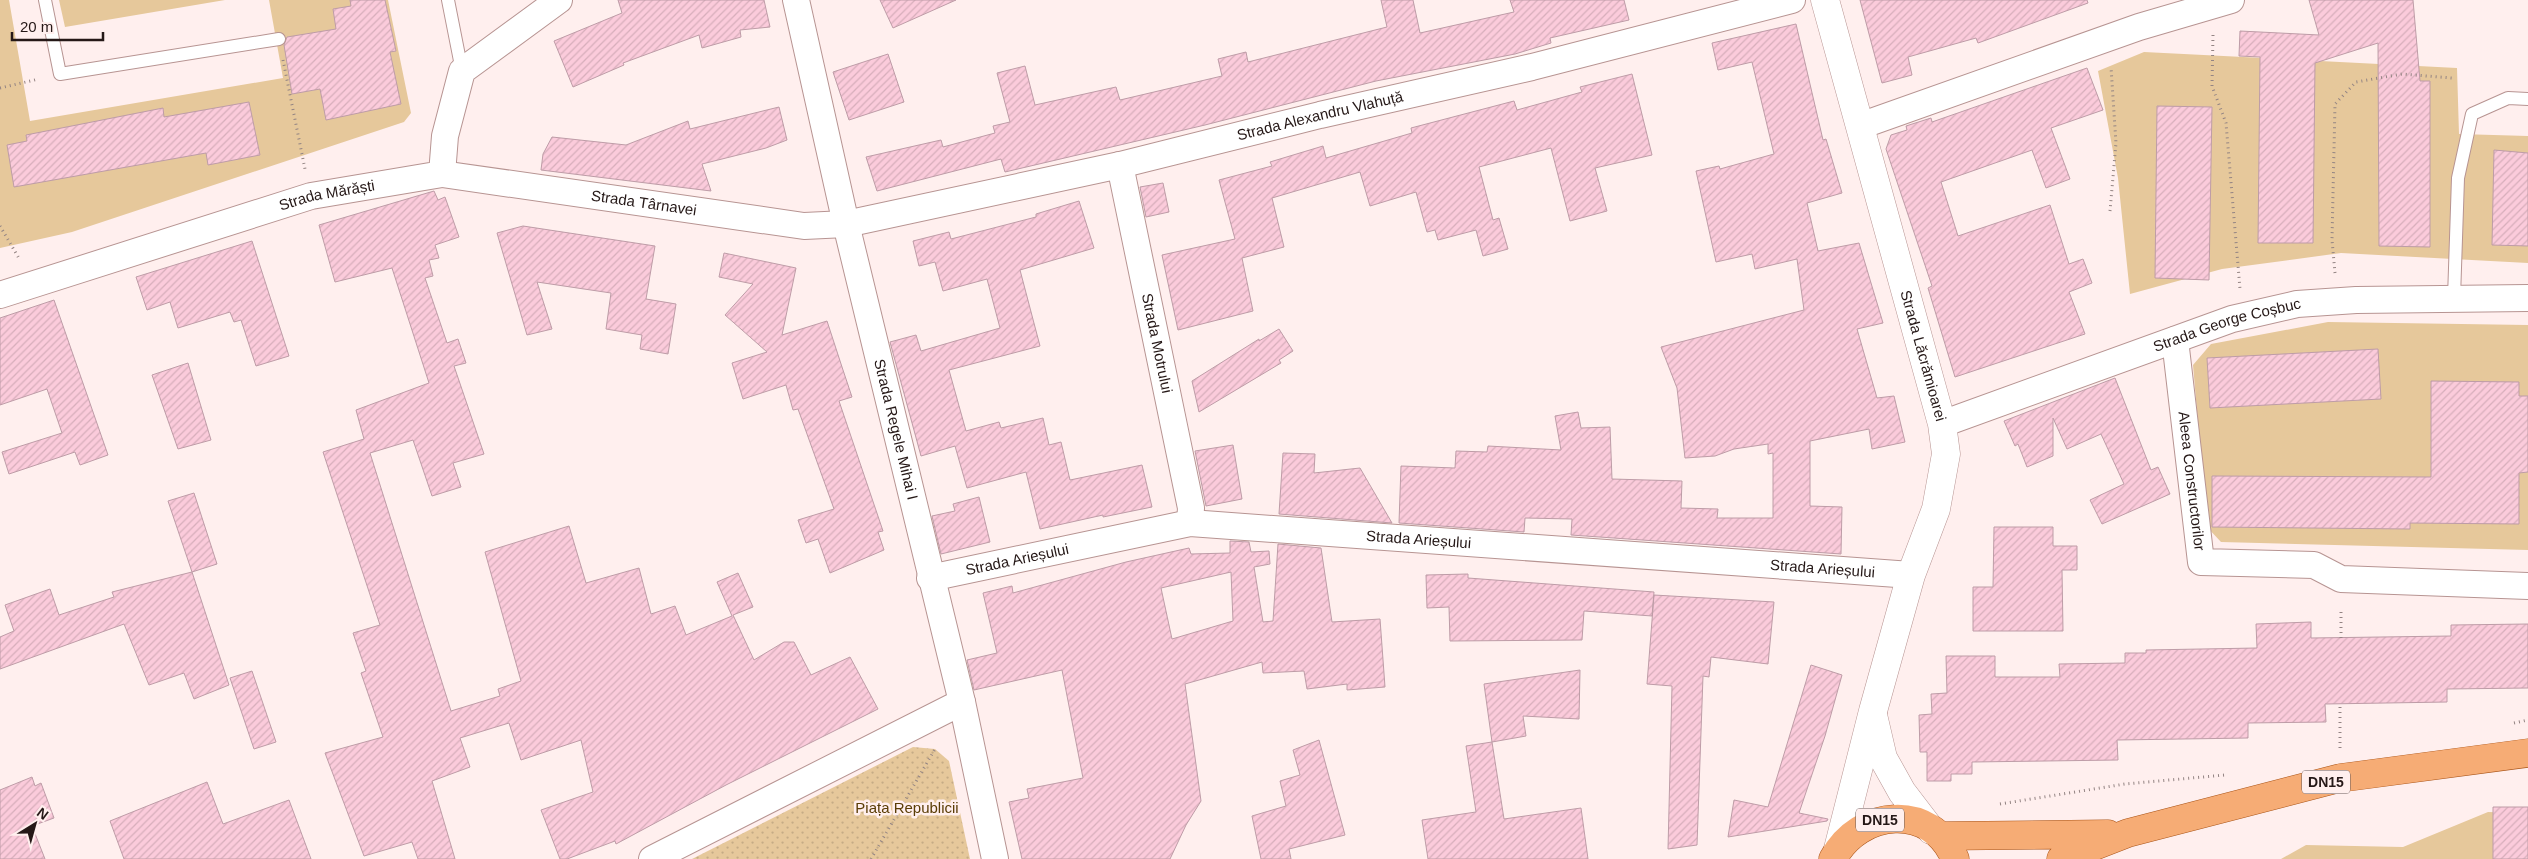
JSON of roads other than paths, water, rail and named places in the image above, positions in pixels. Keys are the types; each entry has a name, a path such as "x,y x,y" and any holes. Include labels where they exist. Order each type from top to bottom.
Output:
{"main road":[{"name":"DN15","path":"2061,859 2128,833 2340,778 2528,753"},
{"name":"DN15","path":"1834,856 1857,830 1880,820 1906,820 1935,833 2128,833"},
{"path":"1935,833 1951,851 1954,859"}],"street":[{"path":"442,174 445,136 462,71 559,0"},
{"name":"Strada Regele Mihai I","path":"796,0 846,224 930,578 962,702 995,859"},
{"name":"Strada Alexandru Vlahuță","path":"846,224 1120,165 1320,115 1532,67 1792,0"},
{"name":"Strada Lăcrămioarei","path":"1825,0 1942,424 1946,454 1936,509 1911,575 1872,711 1834,856"},
{"path":"1860,126 2139,27 2231,0"},
{"name":"Strada Motrului","path":"1120,165 1191,508 1190,523"},
{"name":"Strada Târnavei","path":"442,174 804,226 846,224"},
{"name":"Strada Mărăști","path":"0,295 311,196 442,174"},
{"name":"Strada George Coșbuc","path":"1942,424 2232,319 2297,304 2356,300 2528,298"},
{"name":"Aleea Constructorilor","path":"2174,340 2201,562 2314,565 2341,579 2528,586"},
{"name":"Strada Arieșului","path":"930,578 1190,523 1911,575"},
{"path":"652,859 962,702"},
{"name":"Strada Lăcrămioarei","path":"1872,711 1883,758 1902,792 1935,833"}],"lane":[{"path":"45,0 60,74 279,39"},
{"path":"448,0 462,71"},
{"path":"2454,298 2458,178 2472,114 2508,98 2528,99"}],"park label":[{"name":"Piața Republicii","path":"907,808"}]}
